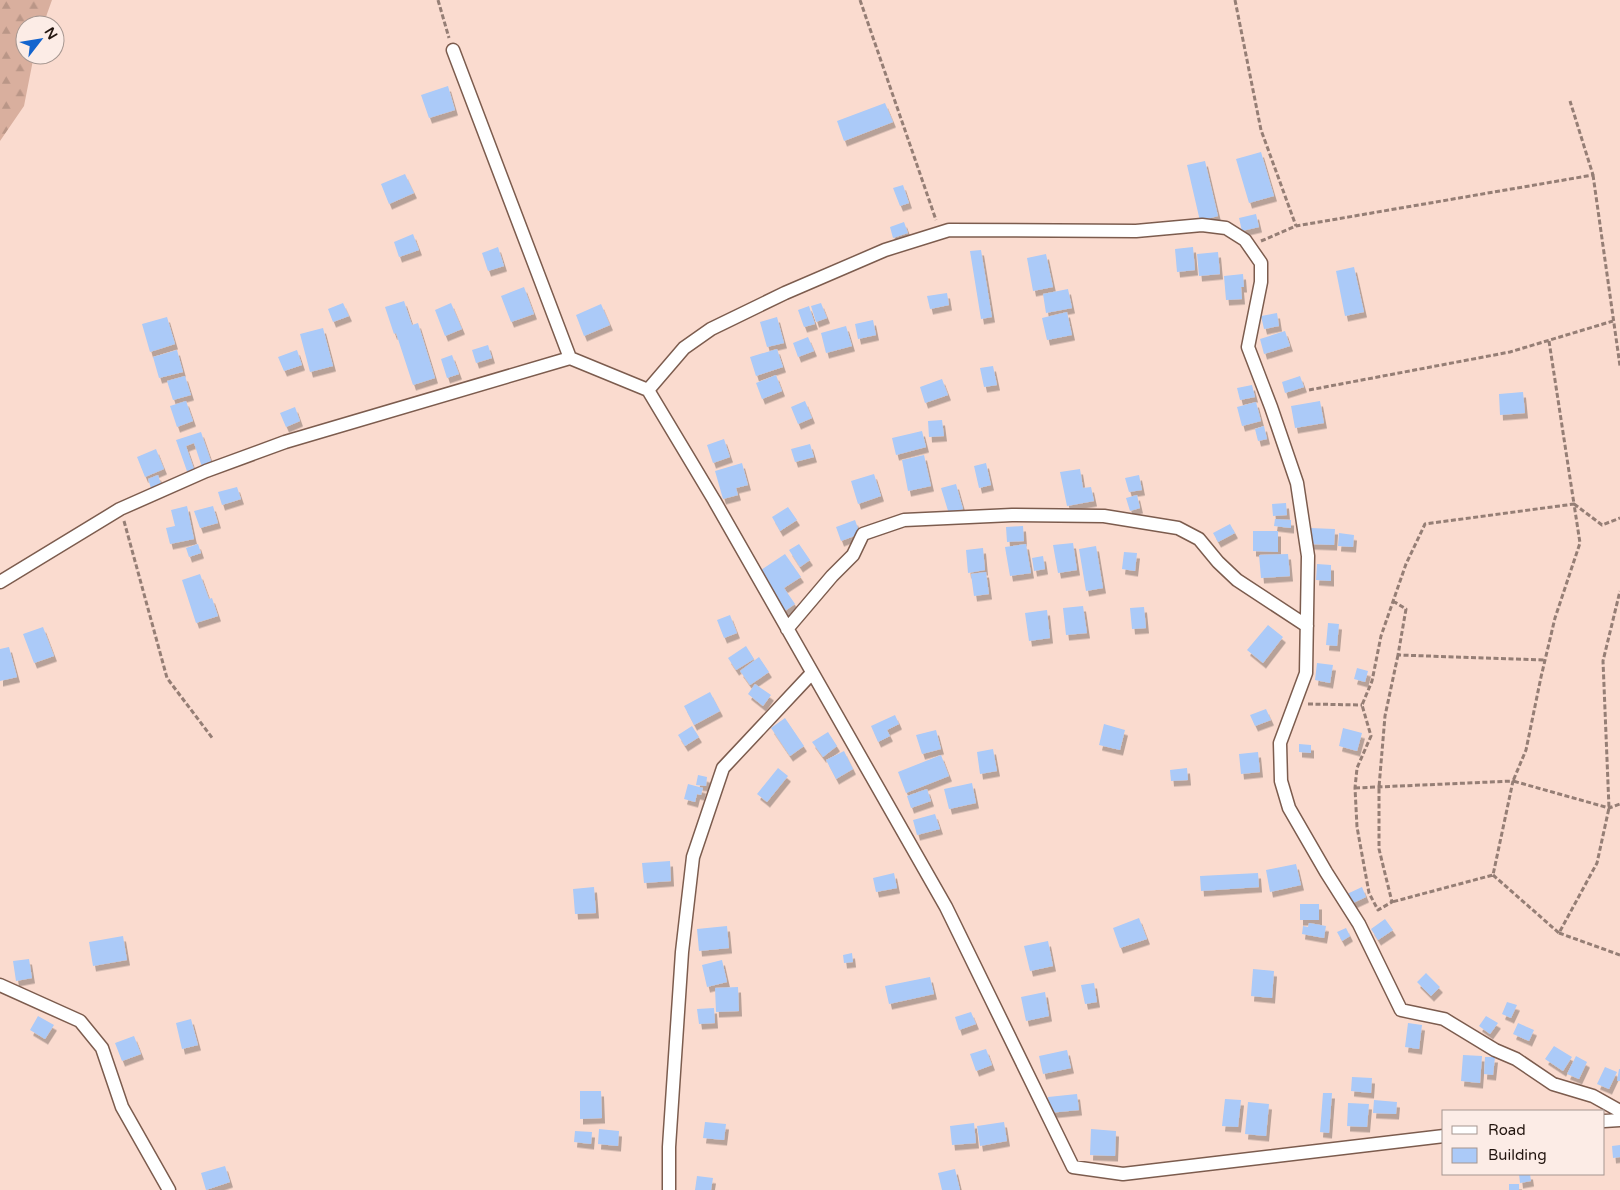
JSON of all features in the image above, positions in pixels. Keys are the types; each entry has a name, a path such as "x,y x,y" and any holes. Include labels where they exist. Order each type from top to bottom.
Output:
{"street":[{"path":"453,50 570,358"},
{"path":"648,390 684,348 711,329 785,293 876,254 949,230 1136,231 1202,225 1226,228 1245,240 1261,263 1261,282 1248,347 1297,483 1308,556 1306,673 1280,743 1281,781 1289,808 1326,872 1360,924 1401,1010 1444,1019 1496,1050 1516,1059 1553,1084 1593,1096 1620,1111"},
{"path":"0,582 120,509 206,471 284,442 570,358 648,390 714,500 946,907 1073,1167 1123,1174 1442,1136"},
{"path":"787,629 832,576 853,555 863,534 904,520 1012,515 1104,516 1178,528 1199,539 1218,562 1237,580 1307,626"},
{"path":"669,1190 669,1146 682,952 693,857 723,768 812,673"},
{"path":"0,985 80,1021 102,1048 122,1107 169,1190"},
{"path":"1605,1121 1620,1120"}],"path":[{"path":"438,0 453,50"},
{"path":"860,0 940,233"},
{"path":"1235,0 1261,130 1296,226"},
{"path":"1570,101 1593,175 1620,366"},
{"path":"1249,246 1296,226 1593,175"},
{"path":"1309,390 1510,352 1613,321"},
{"path":"1494,876 1513,781 1526,750 1555,618 1580,544 1549,340"},
{"path":"1494,876 1392,902 1378,910 1369,893 1357,828 1355,788 1357,768 1371,736 1362,705 1372,681 1381,636 1406,564 1425,524 1574,504 1602,525 1620,518"},
{"path":"120,509 167,678 213,739"},
{"path":"1558,933 1597,863 1609,808 1603,661 1620,591"},
{"path":"1392,902 1379,849 1379,787 1384,716 1406,609 1393,601"},
{"path":"1398,654 1545,660"},
{"path":"1295,703 1362,705"},
{"path":"1355,788 1513,781 1609,808 1620,804"},
{"path":"1494,876 1558,933 1620,955"}],"green space":[{"path":"0,0 52,0 47,15 15,15 15,65 32,65 24,106 0,141"}],"building":[{"path":"448,86 455,110 429,118 421,95"},
{"path":"885,103 893,122 844,141 837,121"},
{"path":"1261,152 1274,196 1249,203 1236,159"},
{"path":"1205,161 1218,216 1200,221 1187,165"},
{"path":"405,174 414,193 389,204 381,184"},
{"path":"903,185 909,203 900,206 893,188"},
{"path":"1256,214 1259,227 1242,231 1239,218"},
{"path":"904,222 908,233 893,238 890,227"},
{"path":"413,234 419,250 399,257 394,242"},
{"path":"498,247 504,266 488,271 482,253"},
{"path":"1193,247 1195,270 1177,272 1175,249"},
{"path":"981,250 992,317 981,319 970,251"},
{"path":"1218,252 1220,274 1199,276 1197,254"},
{"path":"1046,254 1053,287 1033,291 1027,258"},
{"path":"1354,267 1364,312 1345,316 1336,271"},
{"path":"1243,274 1244,287 1241,287 1242,299 1226,300 1224,276"},
{"path":"524,287 534,314 511,322 501,296"},
{"path":"1068,289 1072,308 1046,313 1043,294"},
{"path":"947,293 949,305 930,309 927,296"},
{"path":"404,301 412,325 418,323 435,378 413,385 396,333 394,334 385,307"},
{"path":"343,303 349,316 333,322 328,309"},
{"path":"451,303 462,329 445,336 435,310"},
{"path":"821,303 827,318 816,322 811,306"},
{"path":"601,304 610,325 584,336 576,315"},
{"path":"809,306 815,324 804,327 798,310"},
{"path":"1067,312 1072,335 1047,340 1042,318"},
{"path":"1277,313 1279,326 1264,329 1261,316"},
{"path":"167,317 175,344 150,352 142,324"},
{"path":"777,317 784,343 767,347 760,322"},
{"path":"873,320 876,335 858,339 855,324"},
{"path":"846,326 852,346 826,353 821,333"},
{"path":"323,328 333,366 310,372 300,334"},
{"path":"1285,331 1290,346 1264,354 1260,339"},
{"path":"808,337 814,351 798,357 793,343"},
{"path":"488,345 492,358 476,363 472,350"},
{"path":"777,349 783,367 756,376 750,357"},
{"path":"177,350 183,372 159,378 153,357"},
{"path":"297,350 302,365 284,371 278,357"},
{"path":"452,355 459,374 447,378 441,359"},
{"path":"993,366 997,385 984,387 980,368"},
{"path":"776,375 782,391 762,399 756,383"},
{"path":"185,376 191,395 173,400 167,381"},
{"path":"1300,376 1304,387 1285,393 1282,382"},
{"path":"942,379 948,395 925,403 920,387"},
{"path":"1252,385 1255,397 1240,400 1237,388"},
{"path":"1523,392 1525,413 1500,415 1499,394"},
{"path":"186,401 193,421 177,427 170,406"},
{"path":"805,401 812,418 798,424 791,407"},
{"path":"1320,401 1324,423 1295,428 1291,406"},
{"path":"1256,402 1261,421 1242,426 1237,407"},
{"path":"295,407 300,421 286,427 280,413"},
{"path":"942,420 944,436 929,437 928,421"},
{"path":"1264,426 1267,439 1258,441 1255,429"},
{"path":"922,431 926,447 896,455 892,438"},
{"path":"201,432 212,464 202,467 194,443 186,446 195,472 188,474 176,440"},
{"path":"724,439 730,457 713,463 707,445"},
{"path":"810,444 814,457 795,462 791,449"},
{"path":"156,449 164,469 145,477 137,457"},
{"path":"924,455 931,486 908,491 902,460"},
{"path":"742,463 748,485 736,488 738,495 723,499 715,471"},
{"path":"986,463 991,485 979,488 974,466"},
{"path":"1080,469 1083,488 1091,487 1094,501 1067,506 1060,472"},
{"path":"874,474 881,496 858,504 851,481"},
{"path":"158,475 161,484 151,488 148,479"},
{"path":"1139,475 1142,490 1129,492 1125,478"},
{"path":"956,484 963,509 949,514 941,488"},
{"path":"237,487 241,499 222,505 218,492"},
{"path":"1137,495 1140,508 1130,511 1126,498"},
{"path":"1286,503 1287,515 1273,516 1272,504"},
{"path":"187,506 194,539 170,544 166,528 175,526 171,510"},
{"path":"213,506 218,523 200,528 194,511"},
{"path":"788,507 797,520 780,531 772,517"},
{"path":"1275,519 1291,520 1291,528 1274,526"},
{"path":"855,520 860,534 841,541 836,527"},
{"path":"1230,524 1235,533 1218,542 1213,533"},
{"path":"1023,526 1024,541 1007,542 1006,527"},
{"path":"1310,528 1335,529 1334,545 1309,544"},
{"path":"1253,531 1278,531 1278,552 1253,551"},
{"path":"1339,533 1354,535 1353,547 1338,546"},
{"path":"1073,543 1077,570 1058,573 1053,545"},
{"path":"198,544 201,553 189,557 186,548"},
{"path":"799,544 810,560 800,567 789,550"},
{"path":"1026,544 1031,573 1010,576 1005,547"},
{"path":"1096,546 1103,588 1086,591 1079,549"},
{"path":"983,548 985,570 968,573 966,550"},
{"path":"1124,552 1137,553 1135,571 1122,569"},
{"path":"785,554 801,577 784,588 795,604 785,611 758,572"},
{"path":"1288,554 1290,576 1261,578 1259,555"},
{"path":"1043,556 1045,569 1034,571 1032,558"},
{"path":"1317,564 1331,565 1331,581 1316,580"},
{"path":"986,572 989,594 974,596 971,574"},
{"path":"200,574 209,599 212,598 218,616 196,623 182,580"},
{"path":"1083,606 1087,633 1066,635 1063,608"},
{"path":"1144,607 1146,628 1132,629 1130,608"},
{"path":"1047,610 1050,638 1029,641 1025,613"},
{"path":"730,615 737,633 724,638 717,620"},
{"path":"1328,623 1339,624 1337,646 1326,645"},
{"path":"1268,625 1283,637 1263,663 1247,650"},
{"path":"43,627 54,656 34,663 23,634"},
{"path":"746,646 754,659 736,670 728,658"},
{"path":"9,647 17,677 0,681 0,649"},
{"path":"759,657 769,672 750,685 740,671"},
{"path":"1317,663 1333,665 1330,683 1315,680"},
{"path":"1357,668 1368,671 1365,682 1354,679"},
{"path":"755,684 771,695 763,706 748,694"},
{"path":"710,692 720,711 694,725 684,706"},
{"path":"1266,709 1271,720 1255,726 1250,715"},
{"path":"895,715 899,724 887,730 890,736 878,742 871,726"},
{"path":"785,718 804,746 790,756 771,728"},
{"path":"1104,724 1125,730 1120,750 1099,745"},
{"path":"692,726 699,737 685,746 678,735"},
{"path":"1343,728 1362,733 1357,751 1339,746"},
{"path":"936,730 941,749 922,754 916,735"},
{"path":"828,732 837,746 823,757 812,742"},
{"path":"1299,744 1311,745 1311,753 1299,752"},
{"path":"993,749 997,771 980,774 977,752"},
{"path":"844,751 853,769 836,779 826,760"},
{"path":"1258,752 1260,772 1241,774 1239,754"},
{"path":"941,755 949,776 906,793 898,772"},
{"path":"778,768 788,776 767,802 757,794"},
{"path":"1187,768 1188,780 1171,781 1170,770"},
{"path":"698,775 707,777 706,786 696,785"},
{"path":"972,783 976,803 949,809 944,789"},
{"path":"688,784 703,788 701,795 697,794 695,802 684,799"},
{"path":"927,789 931,801 911,808 907,796"},
{"path":"935,814 940,829 917,835 913,820"},
{"path":"670,861 671,881 644,883 642,863"},
{"path":"1296,864 1301,885 1270,892 1266,870"},
{"path":"894,873 897,888 876,892 873,878"},
{"path":"1258,873 1259,887 1201,891 1200,876"},
{"path":"594,887 596,913 575,914 573,889"},
{"path":"1362,887 1366,897 1351,904 1347,894"},
{"path":"1300,904 1319,904 1319,920 1300,920"},
{"path":"1139,918 1147,939 1120,948 1113,928"},
{"path":"1385,919 1393,930 1378,940 1371,929"},
{"path":"1309,923 1326,926 1324,938 1302,934 1303,926 1308,927"},
{"path":"727,926 729,948 699,951 697,929"},
{"path":"1346,928 1350,936 1342,941 1337,932"},
{"path":"123,936 127,960 93,966 89,942"},
{"path":"1048,941 1053,966 1030,971 1024,946"},
{"path":"852,953 853,962 844,963 843,955"},
{"path":"29,959 32,978 16,981 13,961"},
{"path":"722,960 727,982 707,987 702,965"},
{"path":"1253,969 1274,971 1272,998 1251,996"},
{"path":"1426,973 1440,987 1431,996 1417,982"},
{"path":"930,977 934,994 889,1004 885,986"},
{"path":"1094,983 1097,1002 1085,1004 1081,985"},
{"path":"738,987 739,1011 716,1012 715,988"},
{"path":"1045,992 1049,1016 1026,1021 1021,997"},
{"path":"1507,1002 1517,1005 1511,1018 1502,1014"},
{"path":"714,1008 715,1023 699,1024 697,1009"},
{"path":"971,1012 976,1024 959,1030 955,1017"},
{"path":"38,1016 54,1025 45,1039 30,1030"},
{"path":"1486,1016 1498,1023 1490,1034 1479,1026"},
{"path":"191,1019 198,1045 182,1049 176,1023"},
{"path":"1408,1023 1422,1025 1419,1049 1405,1047"},
{"path":"1518,1023 1534,1030 1529,1041 1513,1034"},
{"path":"134,1036 141,1054 122,1061 115,1043"},
{"path":"1554,1046 1572,1057 1563,1071 1545,1059"},
{"path":"986,1049 992,1065 976,1071 970,1054"},
{"path":"1067,1050 1071,1068 1043,1074 1039,1056"},
{"path":"1463,1055 1482,1056 1480,1083 1461,1081"},
{"path":"1576,1056 1587,1062 1579,1079 1567,1074"},
{"path":"1485,1057 1495,1057 1493,1075 1484,1074"},
{"path":"1605,1067 1617,1072 1609,1089 1597,1084"},
{"path":"1619,1069 1620,1081 1617,1081"},
{"path":"1352,1077 1372,1078 1371,1093 1351,1091"},
{"path":"580,1091 601,1091 602,1118 580,1119"},
{"path":"1323,1093 1332,1093 1329,1133 1320,1132"},
{"path":"1077,1094 1079,1110 1049,1113 1048,1097"},
{"path":"1225,1099 1241,1100 1238,1127 1222,1126"},
{"path":"1374,1100 1397,1102 1396,1114 1373,1113"},
{"path":"1248,1102 1269,1104 1266,1136 1245,1134"},
{"path":"1348,1103 1369,1104 1367,1127 1347,1126"},
{"path":"705,1122 726,1124 724,1140 703,1138"},
{"path":"1004,1122 1007,1141 980,1146 977,1126"},
{"path":"974,1123 976,1143 952,1145 950,1126"},
{"path":"599,1129 619,1131 618,1146 598,1144"},
{"path":"1091,1129 1116,1131 1115,1156 1090,1155"},
{"path":"575,1131 592,1132 591,1144 574,1142"},
{"path":"1620,1145 1620,1157 1613,1158 1612,1146"},
{"path":"225,1166 230,1182 206,1190 201,1173"},
{"path":"955,1169 960,1190 942,1190 938,1173"},
{"path":"1519,1175 1530,1175 1531,1181 1520,1183"},
{"path":"697,1176 713,1178 711,1190 695,1190"},
{"path":"1509,1184 1519,1184 1519,1190 1509,1190"}]}
